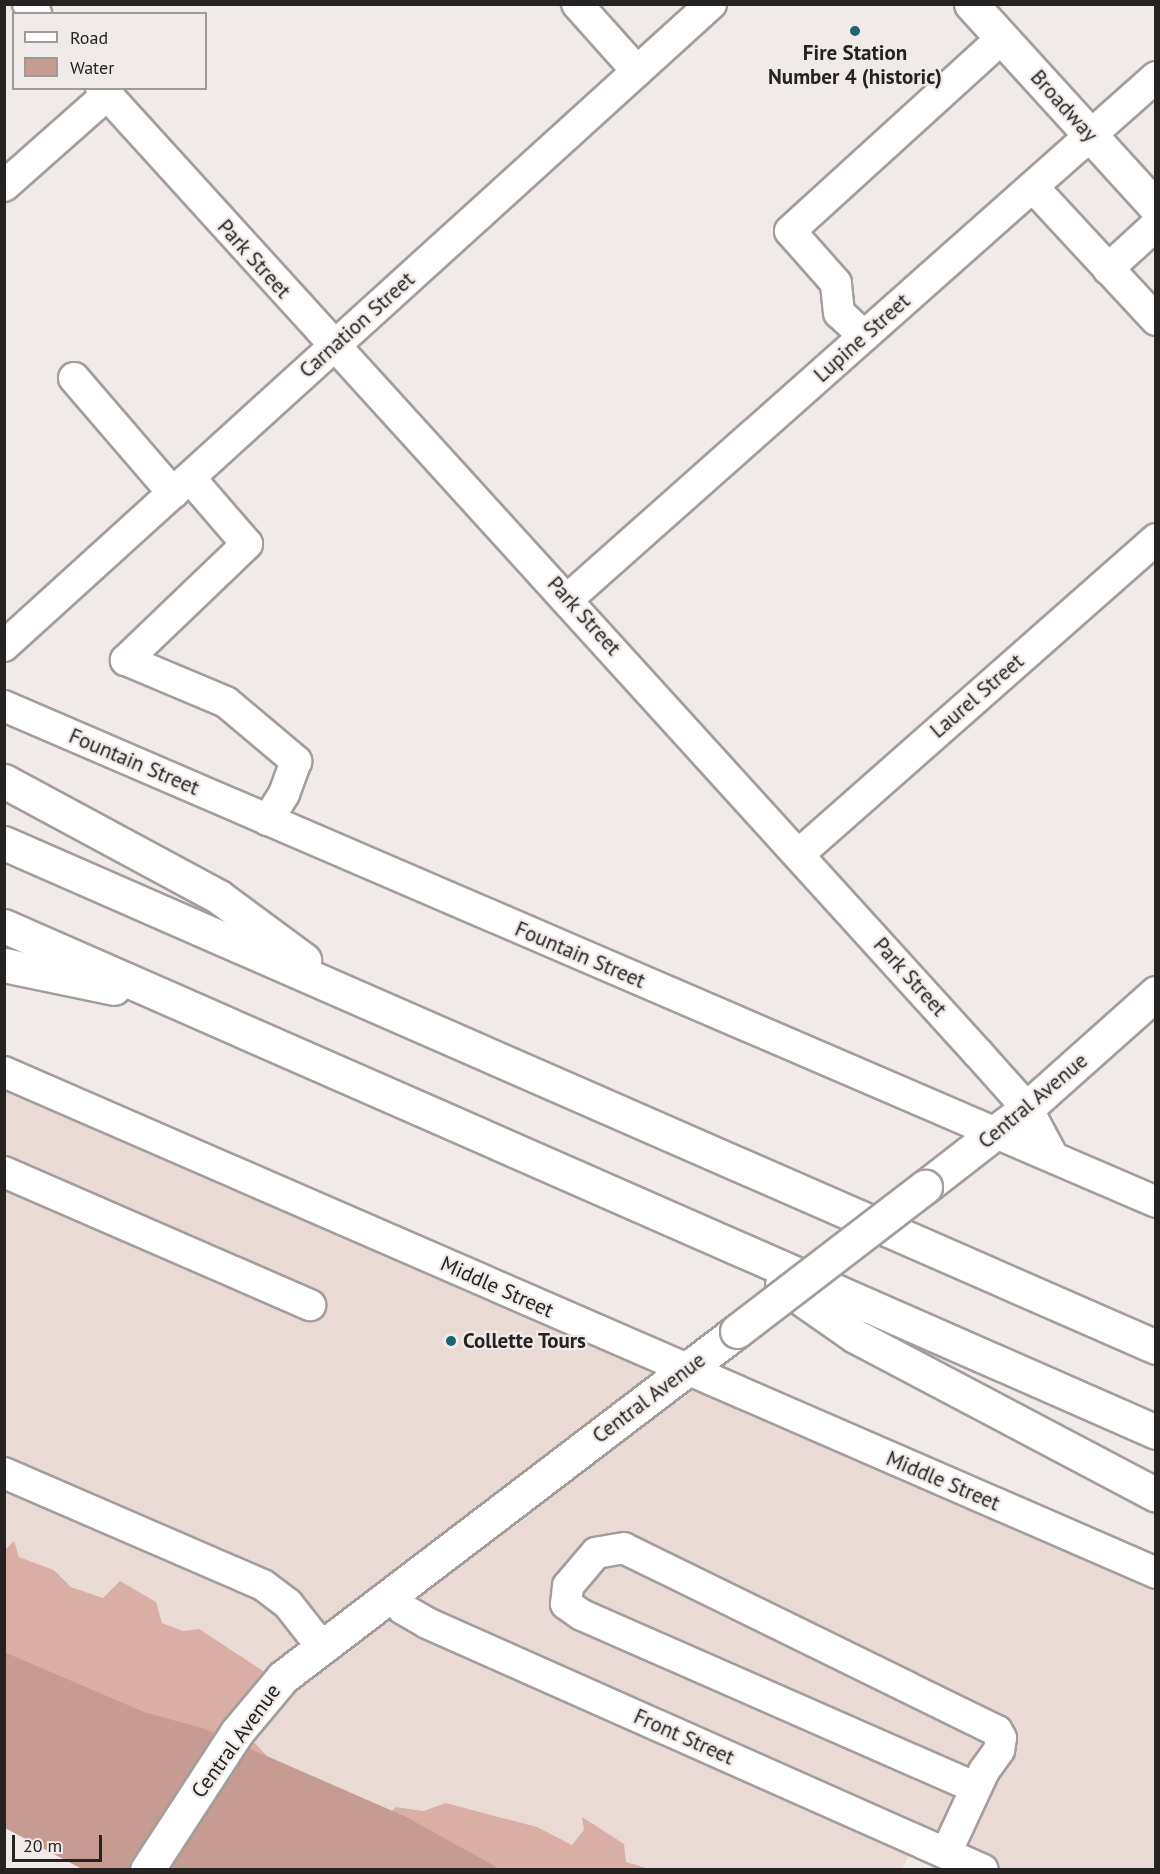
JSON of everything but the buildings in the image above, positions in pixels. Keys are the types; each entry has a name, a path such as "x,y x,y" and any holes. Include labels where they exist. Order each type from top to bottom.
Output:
{"main road":[{"name":"Broadway","path":"971,4 1155,207"},
{"path":"4,781 219,897 354,996"},
{"path":"4,843 1155,1347"},
{"path":"4,926 1155,1432"},
{"path":"4,964 174,1000"},
{"name":"Central Avenue","path":"147,1869 237,1732 283,1677 996,1134 1155,993"},
{"path":"722,1243 855,1336 1155,1495"}],"street":[{"path":"577,4 637,71"},
{"name":"Carnation Street","path":"6,641 711,4"},
{"path":"864,336 839,313 836,283 790,231 1002,38"},
{"name":"Lupine Street","path":"569,598 1155,77"},
{"path":"4,186 104,92"},
{"name":"Park Street","path":"104,92 333,347 569,598 1027,1108 1052,1155"},
{"path":"1033,187 1155,320"},
{"path":"1108,269 1155,225"},
{"path":"74,378 181,485 248,544 126,660 226,702 296,761 284,794 268,820"},
{"name":"Laurel Street","path":"799,854 1155,539"},
{"name":"Fountain Street","path":"4,706 996,1134 1052,1155 1155,1202"},
{"name":"Middle Street","path":"4,1072 1155,1573"},
{"path":"4,1172 310,1305"},
{"path":"4,1473 263,1585 288,1604 321,1646"},
{"path":"946,1853 976,1788 996,1755 1001,1738 986,1725 624,1548 596,1552 568,1586 566,1604 582,1615 976,1788"},
{"name":"Front Street","path":"391,1594 403,1609 427,1623 984,1869"}],"shaded area":[{"path":"5,1066 1155,1571 1155,1869 931,1869 940,1849 917,1839 902,1869 649,1869 626,1862 583,1817 584,1830 572,1846 537,1827 446,1803 423,1811 396,1807 389,1813 293,1783 247,1735 183,1631 162,1623 156,1602 103,1598 71,1587 54,1570 19,1557 14,1542 5,1550"},
{"path":"14,1541 19,1557 54,1570 71,1587 103,1598 120,1581 156,1602 162,1623 183,1631 199,1629 283,1684 247,1735 293,1783 389,1813 396,1807 423,1811 446,1803 537,1827 572,1845 584,1830 582,1817 624,1844 626,1862 649,1869 436,1869 5,1690 5,1550"}],"water":[{"path":"4,1652 144,1712 205,1729 404,1816 500,1869 82,1869 5,1828"}],"place":[{"name":"Fire Station Number 4 (historic)","path":"855,31"},
{"name":"Collette Tours","path":"451,1341"}]}
